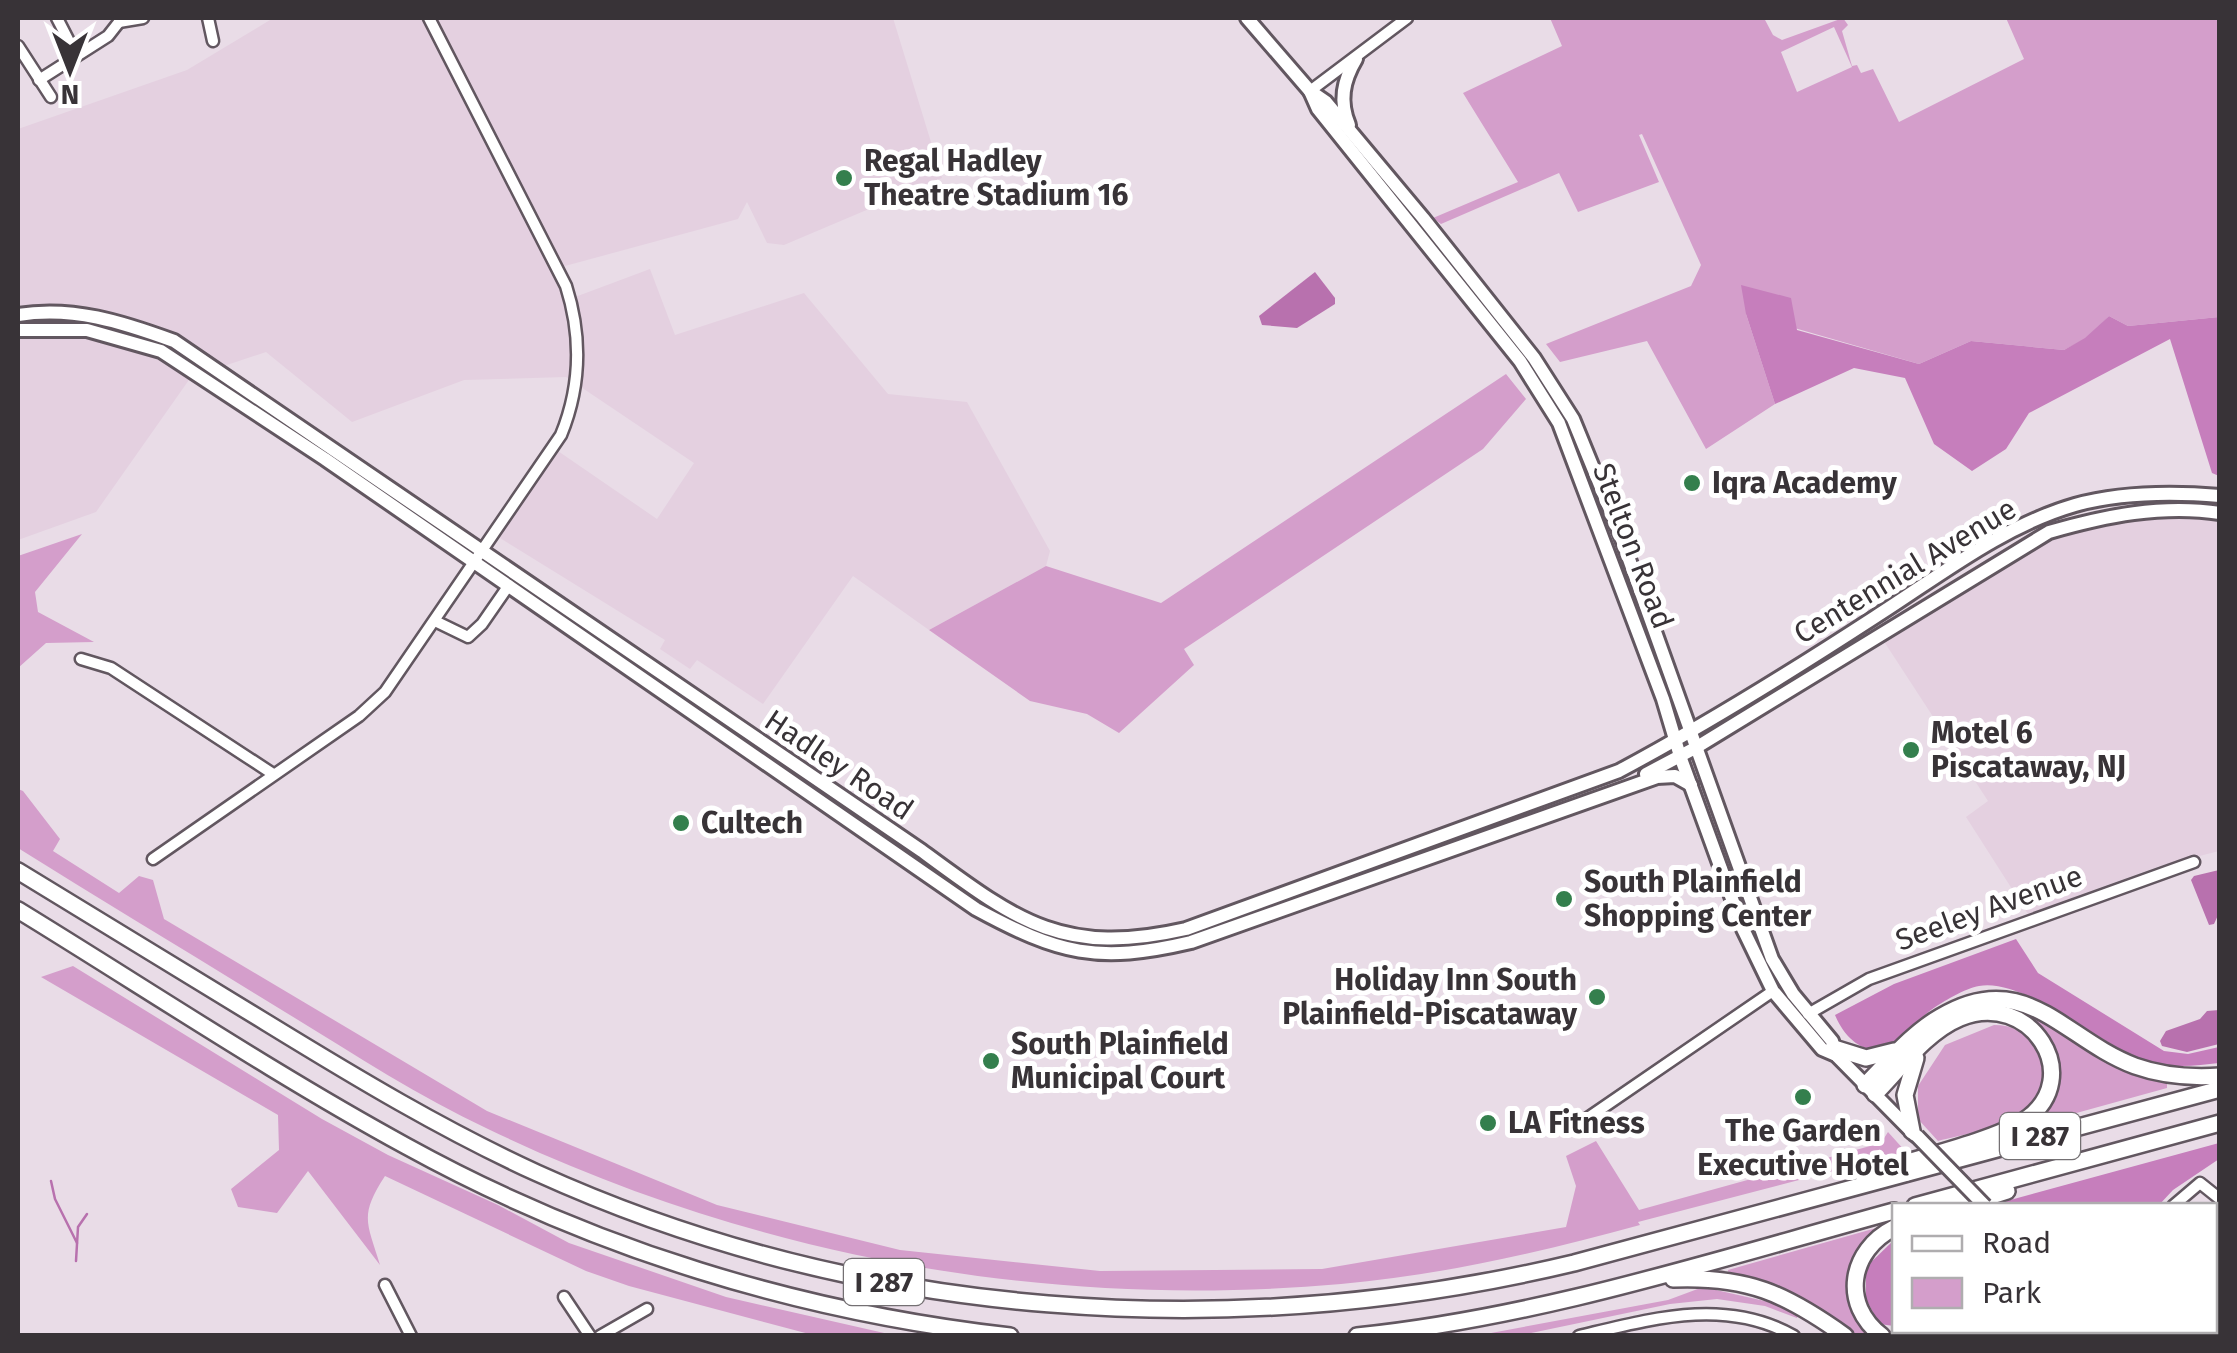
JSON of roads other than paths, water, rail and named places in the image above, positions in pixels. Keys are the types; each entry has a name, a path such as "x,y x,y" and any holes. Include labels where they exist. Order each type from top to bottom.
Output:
{"highway":[{"name":"I 287","path":"18,871 373,1088 539,1174 697,1234 802,1264 931,1290 1070,1306 1245,1310 1375,1300 1523,1275 2220,1088"},
{"name":"I 287","path":"18,910 408,1147 566,1223 779,1294 849,1310 1010,1336"},
{"path":"1870,1090 1902,1048 1936,1019 1984,999 2014,999 2037,1007 2102,1050 2136,1066 2192,1078 2220,1076"},
{"path":"1861,1185 1874,1172 2014,1126 2033,1113 2045,1097 2050,1079 2046,1048 2033,1028 2013,1015 1990,1012 1958,1019 1870,1090"},
{"path":"1914,1134 1906,1086 1922,1046"},
{"path":"1835,1051 1866,1058 1902,1048"},
{"name":"I 287","path":"1927,1203 2220,1123"},
{"path":"1969,1203 2021,1186 2030,1174"},
{"path":"1358,1336 1504,1314 1892,1212"},
{"path":"1882,1336 1860,1312 1854,1281 1864,1251 1892,1229"},
{"path":"1644,1280 1712,1278 1753,1284 1794,1302 1844,1336"}],"main road":[{"name":"Stelton Road","path":"1246,18 1352,132 1534,358 1574,418 1772,960 1835,1051 1982,1203"},
{"path":"1352,132 1344,113 1343,92 1356,58"},
{"name":"Stelton Road","path":"1310,91 1318,110 1520,361 1559,422 1664,700 1680,756 1743,929 1773,991 1822,1049 1835,1051"},
{"name":"Hadley Road","path":"18,315 69,313 112,318 174,342 478,557 509,586 976,910 1029,938 1064,949 1113,955 1150,952 1190,942 1618,790 1666,775 1692,785"},
{"name":"Hadley Road","path":"18,330 88,330 160,351 922,850 986,898 1022,920 1066,936 1108,940 1157,935 1248,908 1587,784 1691,731"},
{"name":"Centennial Avenue","path":"1691,731 1996,540 2041,518 2113,498 2157,493 2220,496"},
{"name":"Centennial Avenue","path":"1697,747 2049,532 2088,520 2137,512 2172,509 2220,513"},
{"name":"Hadley Road","path":"1618,790 1697,747"},
{"path":"976,910 986,898"}],"street":[{"path":"57,18 76,55"},
{"path":"39,80 108,36 119,20 143,18"},
{"path":"208,18 214,40"},
{"path":"153,859 359,716 385,692 561,436 569,416 578,351 575,315 566,286 429,18"},
{"path":"1310,91 1408,18"},
{"path":"18,46 51,97"},
{"path":"435,621 468,637 509,586"},
{"path":"80,659 112,668 273,774"},
{"name":"Seeley Avenue","path":"1808,1014 1868,979 2194,862"},
{"path":"1579,1124 1773,991"},
{"path":"2176,1203 2200,1182 2215,1195"},
{"path":"384,1284 412,1336"},
{"path":"564,1297 590,1336"},
{"path":"600,1336 647,1308"},
{"path":"1579,1336 1656,1318 1721,1313 1746,1316 1794,1336"}],"waterway":[{"path":"51,1181 55,1199 77,1243"},
{"path":"76,1261 78,1227 87,1214"}],"place":[{"name":"Regal Hadley Theatre Stadium 16","path":"844,178"},
{"name":"Iqra Academy","path":"1692,483"},
{"name":"Motel 6 Piscataway, NJ","path":"1911,750"},
{"name":"Cultech","path":"681,823"},
{"name":"South Plainfield Shopping Center","path":"1564,899"},
{"name":"Holiday Inn South Plainfield-Piscataway","path":"1597,997"},
{"name":"South Plainfield Municipal Court","path":"991,1061"},
{"name":"The Garden Executive Hotel","path":"1803,1097"},
{"name":"LA Fitness","path":"1488,1123"}]}
